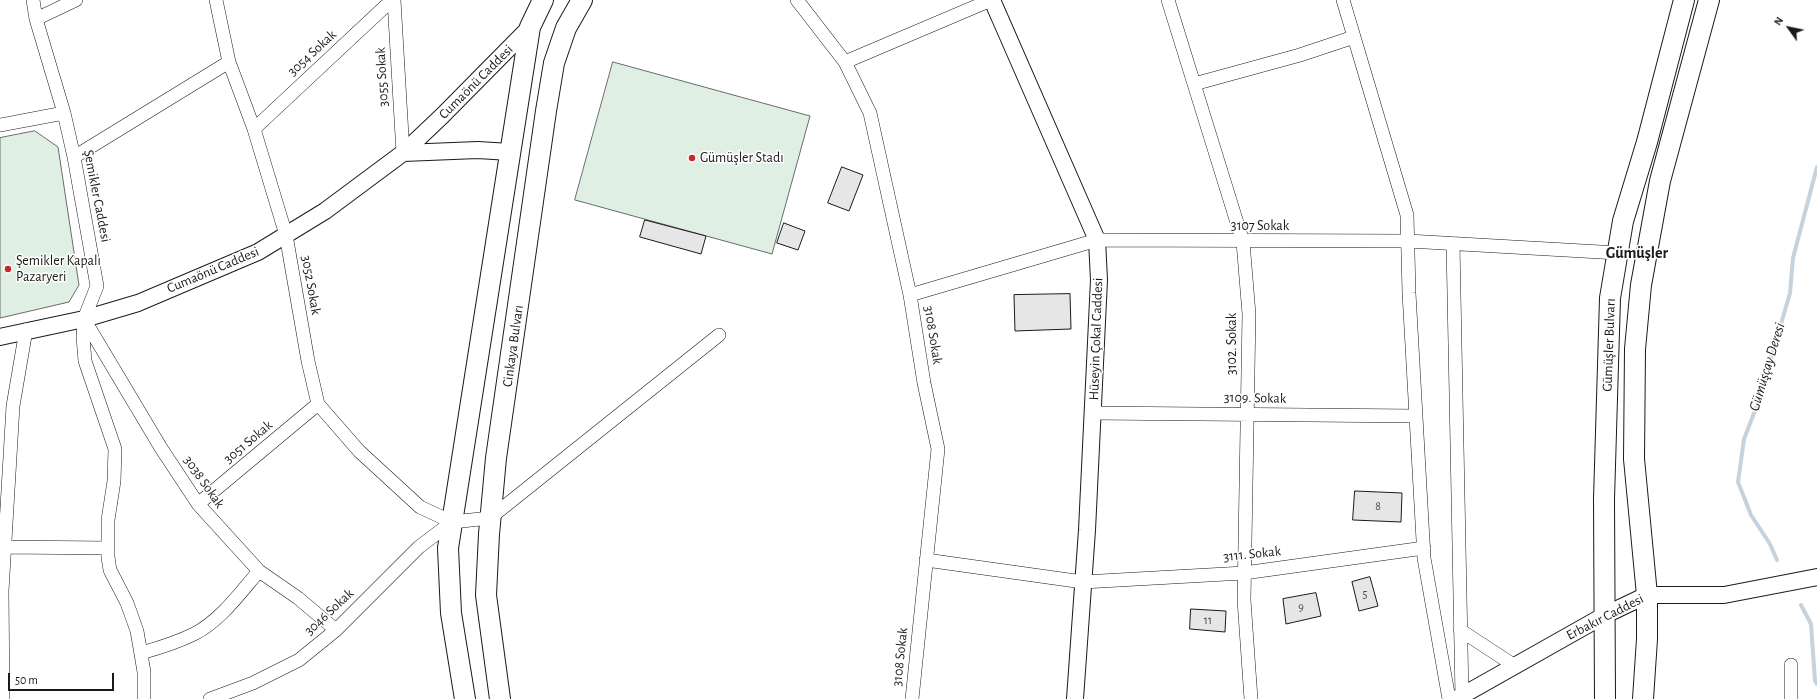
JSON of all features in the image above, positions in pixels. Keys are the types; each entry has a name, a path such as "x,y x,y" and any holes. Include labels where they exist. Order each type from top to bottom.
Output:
{"main road":[{"path":"466,699 451,613 448,548 530,27 543,0"},
{"name":"Cinkaya Bulvarı","path":"500,699 486,594 490,518 496,458 554,62 566,28 582,0"},
{"name":"Gümüşler Bulvarı","path":"1605,699 1604,498 1610,298 1623,221 1650,129 1684,0"},
{"name":"Gümüşler Bulvarı","path":"1643,699 1647,639 1647,595 1634,460 1635,349 1641,285 1660,181 1709,0"}],"street":[{"name":"Şemikler Caddesi","path":"33,0 36,19 64,113 74,157 98,286 84,320 83,336 85,361 115,449 114,481 108,520 110,570 126,603 137,631 144,672 144,699"},
{"path":"36,19 76,0"},
{"name":"3052 Sokak","path":"216,0 229,62 254,129 286,235 308,361 318,404 359,451 420,507 452,522"},
{"name":"3054 Sokak","path":"254,129 393,0"},
{"name":"3055 Sokak","path":"393,0 403,153"},
{"name":"3108 Sokak","path":"797,0 845,62 870,113 910,295 924,383 938,449 912,699"},
{"path":"845,62 992,0"},
{"name":"Hüseyin Çokal Caddesi","path":"992,0 1098,240 1099,280 1093,412 1075,699"},
{"name":"3102. Sokak","path":"1168,0 1243,242 1250,314 1244,600 1251,699"},
{"path":"1343,0 1407,215 1416,416 1424,548 1456,698"},
{"name":"Cumaönü Caddesi","path":"0,337 26,330 84,320 138,303 258,252 325,211 403,153 442,116 530,27"},
{"path":"1194,84 1300,55 1354,37"},
{"path":"74,157 229,62"},
{"path":"1,121 64,113"},
{"path":"403,153 478,150 510,152"},
{"name":"3107 Sokak","path":"910,295 1098,240 1243,242 1408,241 1618,253"},
{"path":"1453,244 1460,630 1456,698"},
{"name":"3038 Sokak","path":"84,320 161,448 198,504 259,571 298,598 336,630"},
{"path":"3,699 2,563 5,546 13,406 26,330"},
{"path":"452,522 490,518 719,335"},
{"name":"3051 Sokak","path":"198,504 318,404"},
{"name":"3109. Sokak","path":"1093,412 1416,416"},
{"name":"3046 Sokak","path":"210,699 253,683 299,660 336,630 419,547 452,522"},
{"path":"5,546 108,548"},
{"name":"3111. Sokak","path":"926,560 1083,582 1244,573 1424,548"},
{"path":"141,653 163,647 195,633 224,611 259,571"},
{"name":"Erbakır Caddesi","path":"1456,698 1605,614 1647,595 1724,595 1817,577"},
{"path":"1460,630 1515,666"},
{"path":"1791,665 1791,699"}],"green space":[{"name":"Gümüşler Stadı","path":"613,62 810,116 772,254 575,200"},
{"path":"35,131 58,147 79,285 69,302 0,318 0,138"}],"building":[{"path":"842,167 863,175 849,211 828,203"},
{"path":"645,220 706,236 701,254 640,237"},
{"path":"784,223 805,231 798,250 777,243"},
{"path":"1070,294 1071,329 1015,331 1014,295"},
{"path":"1355,491 1402,493 1401,522 1353,520"},
{"path":"1370,577 1378,606 1359,611 1352,582"},
{"path":"1316,593 1321,616 1286,624 1283,599"},
{"path":"1191,609 1226,611 1225,632 1190,629"}],"waterway":[{"name":"Gümüşçay Deresi","path":"1777,560 1770,544 1751,515 1738,482 1744,439 1758,403 1790,293 1793,258 1817,167"},
{"name":"Gümüşçay Deresi","path":"1801,605 1811,624 1815,681 1817,684"}],"place":[{"name":"Gümüşler Stadı","path":"692,158"},
{"name":"Şemikler Kapalı Pazaryeri","path":"8,269"}],"district":[{"name":"Gümüşler","path":"1637,253"}]}
